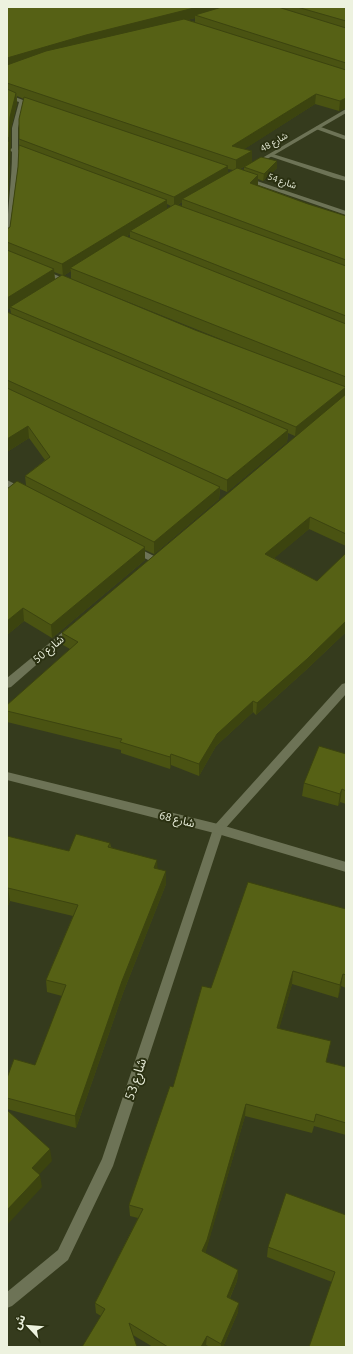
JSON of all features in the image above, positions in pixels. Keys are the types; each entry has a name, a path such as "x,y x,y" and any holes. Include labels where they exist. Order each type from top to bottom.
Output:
{"street":[{"path":"7,96 44,109"},
{"path":"7,238 15,178 13,150 15,128 22,101"},
{"name":"شارع 48","path":"248,168 346,111"},
{"path":"7,128 15,128"},
{"path":"318,128 346,138"},
{"path":"13,150 43,161"},
{"path":"271,155 346,179"},
{"name":"شارع 54","path":"236,175 346,213"},
{"path":"7,178 15,178"},
{"path":"35,268 78,285"},
{"path":"7,483 28,494"},
{"path":"127,546 155,560"},
{"name":"شارع 50","path":"7,684 78,624"},
{"path":"218,829 346,687"},
{"name":"شارع 68","path":"7,776 218,829 346,867"},
{"name":"شارع 53","path":"7,1301 63,1255 108,1161 218,829"}],"building":[{"path":"7,7 198,7 86,35 7,58"},
{"path":"222,7 278,7 346,28 346,63 195,15"},
{"path":"297,7 346,7 346,21"},
{"path":"184,19 346,70 346,98 340,101 316,94 232,146 252,151 236,160 7,83 7,65 46,51"},
{"path":"7,89 16,93 10,117 9,137 7,139"},
{"path":"24,97 228,166 174,197 19,139 19,119"},
{"path":"7,139 9,142 7,190"},
{"path":"19,145 167,200 62,264 7,242 7,229 10,227 18,167"},
{"path":"261,157 277,161 264,174 244,167"},
{"path":"237,168 258,175 250,183 346,216 346,260 182,199"},
{"path":"175,204 346,266 346,316 130,231"},
{"path":"123,235 346,324 346,377 70,268"},
{"path":"7,250 54,269 7,298"},
{"path":"62,275 195,330 346,387 296,427 10,307"},
{"path":"7,312 288,430 227,480 7,380"},
{"path":"7,388 220,487 154,542 25,476 50,457 28,426 7,439"},
{"path":"346,394 346,534 310,517 265,554 317,581 346,553 346,621 307,659 257,703 253,701 217,734 199,764 171,754 170,757 120,742 122,739 7,711 7,705 78,642 62,633"},
{"path":"17,481 145,547 51,625 23,608 7,621 7,489"},
{"path":"319,746 346,754 346,791 342,789 340,794 304,783"},
{"path":"76,834 110,843 108,847 157,860 154,868 166,871 122,981 75,1116 7,1098 7,1078 14,1059 35,1065 66,985 46,980 78,905 8,888 7,890 7,836 69,851"},
{"path":"248,882 346,909 346,975 343,974 340,985 293,971 277,1028 331,1041 326,1062 346,1067 346,1123 316,1114 314,1122 246,1104 207,1240 202,1251 238,1270 227,1297 239,1303 221,1344 207,1336 201,1347 168,1347 129,1323 137,1347 82,1347 105,1309 95,1303 143,1209 129,1205 170,1086 173,1087 202,986 211,988"},
{"path":"7,1110 50,1149 32,1168 40,1175 7,1210"},
{"path":"286,1193 346,1215 346,1347 309,1347 335,1272 268,1247"}]}
